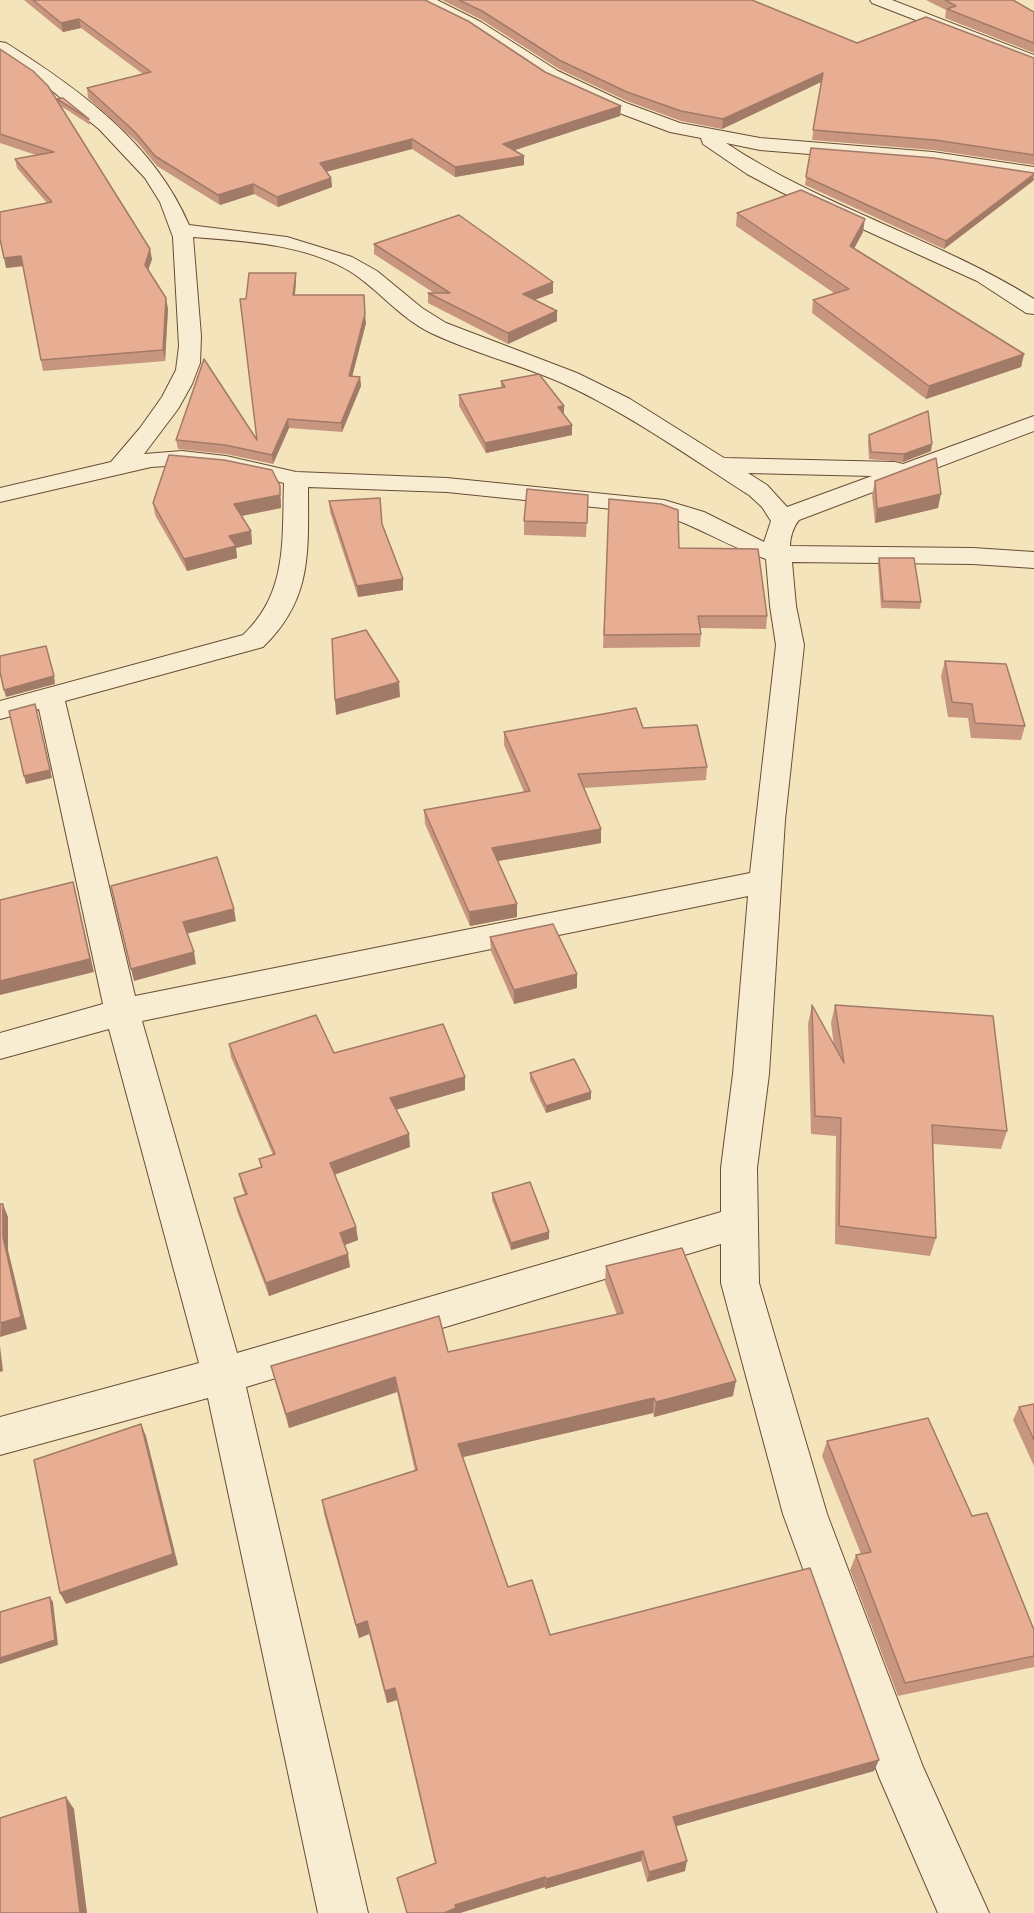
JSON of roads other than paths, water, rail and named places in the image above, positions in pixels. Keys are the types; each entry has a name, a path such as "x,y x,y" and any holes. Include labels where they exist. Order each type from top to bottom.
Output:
{"street":[{"path":"425,0 475,24 552,75 620,107 676,128 760,144 933,158 1034,173"},
{"path":"878,0 1034,61"},
{"path":"0,47 60,87 114,132 167,196 181,230 189,330 189,367 174,398 152,430 120,467"},
{"path":"700,134 754,170 788,188 984,277 1034,308"},
{"path":"181,230 270,241 345,261 369,276 420,319 569,378 622,404 720,465 758,490 771,502 780,537 790,645 765,881 751,1074 739,1168 740,1283 805,1514 903,1777 964,1913"},
{"path":"780,537 790,515 1034,423"},
{"path":"0,495 151,459 182,458 226,464 296,479 447,484 664,507 695,517 730,537 780,537 1034,560"},
{"path":"720,465 911,470"},
{"path":"0,710 254,641 268,631 277,617 292,575 296,479"},
{"path":"50,696 122,1012 223,1375 342,1913"},
{"path":"0,1046 122,1012 765,881"},
{"path":"0,1436 223,1375 740,1222"}]}
